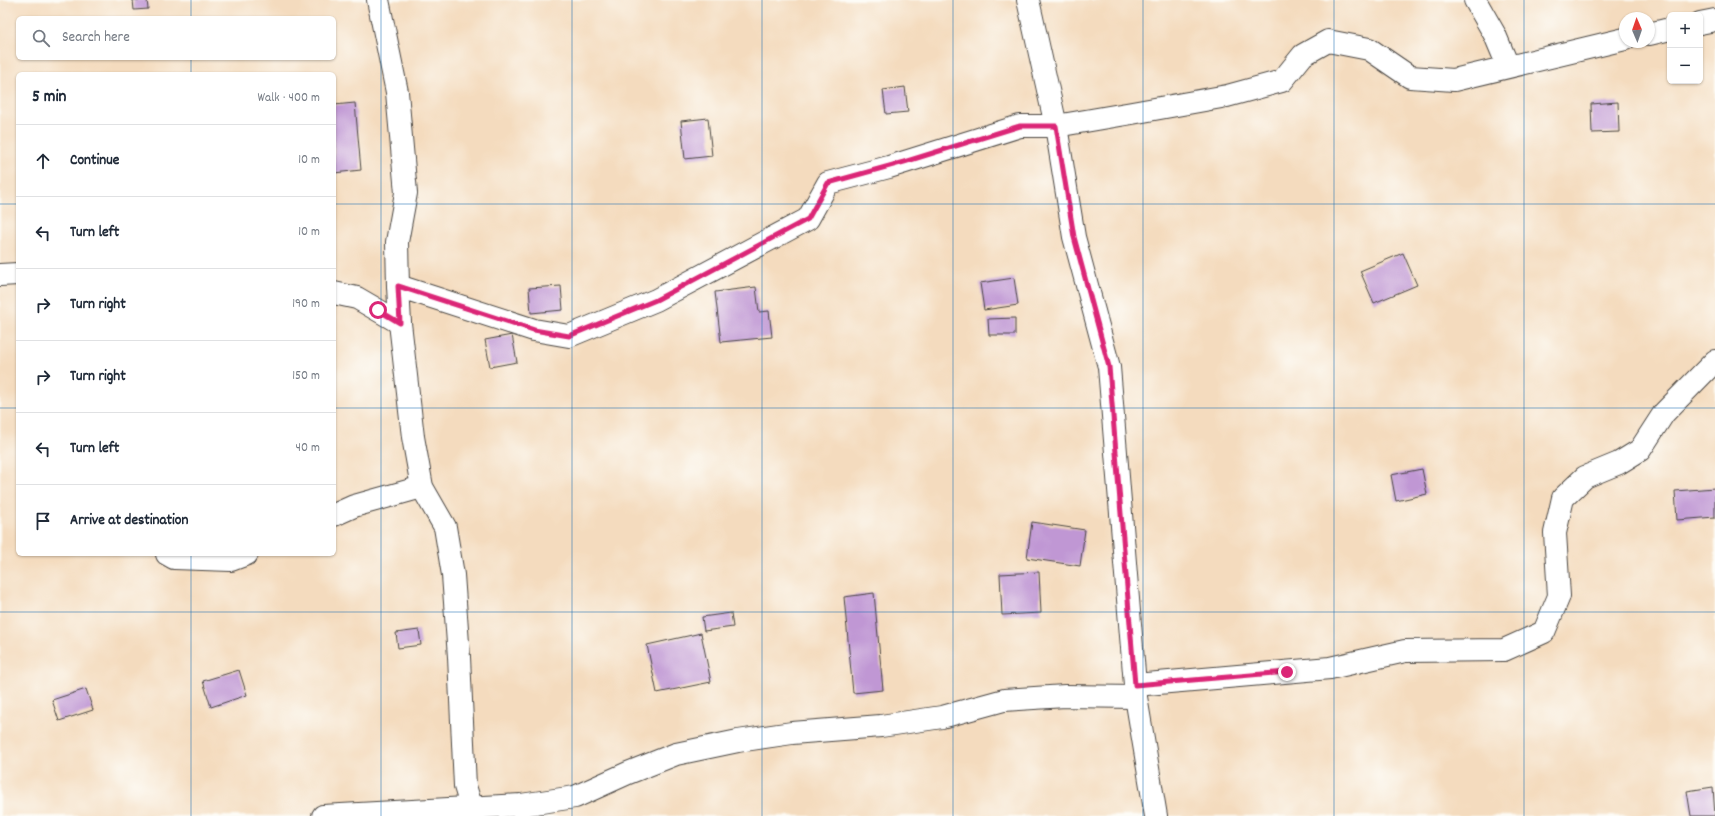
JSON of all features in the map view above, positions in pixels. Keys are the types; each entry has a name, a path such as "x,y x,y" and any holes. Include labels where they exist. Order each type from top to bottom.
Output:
{"street":[{"path":"378,0 397,92 406,193 397,242 398,286 400,323 413,437 422,487 445,527 453,576 465,786 473,812"},
{"path":"1028,0 1056,126 1074,237 1109,367 1135,691 1156,816"},
{"path":"1475,0 1495,35 1508,66"},
{"path":"1703,22 1715,20"},
{"path":"1655,33 1667,30"},
{"path":"398,286 534,330 569,336 656,300 808,219 828,183 927,155 1020,126 1056,126 1227,96 1282,81 1303,55 1328,41 1369,49 1410,77 1454,80 1619,40"},
{"path":"0,275 16,274"},
{"path":"336,293 357,298 400,323"},
{"path":"323,816 473,812 575,797 628,773 676,754 738,741 792,733 881,726 942,717 1004,700 1135,691 1330,668 1406,651 1504,650 1544,632 1559,596 1556,533 1563,498 1585,477 1619,463 1640,450 1664,413 1715,361"},
{"path":"336,515 354,506 422,487"},
{"path":"170,556 174,558 230,560 241,556"}],"building":[{"path":"133,0 147,0 148,9 134,10"},
{"path":"905,87 908,112 886,114 883,90"},
{"path":"1618,102 1619,132 1592,133 1591,104"},
{"path":"355,103 361,170 336,173 336,105"},
{"path":"708,118 712,156 685,159 681,121"},
{"path":"1403,253 1417,285 1374,303 1360,271"},
{"path":"1014,278 1018,305 984,310 980,283"},
{"path":"561,286 563,310 531,313 529,288"},
{"path":"756,287 759,312 769,311 772,337 721,342 715,292"},
{"path":"1015,318 1015,335 989,335 988,319"},
{"path":"512,335 517,362 490,367 485,340"},
{"path":"1422,469 1427,494 1396,501 1391,475"},
{"path":"1715,488 1715,517 1677,520 1675,491"},
{"path":"1032,522 1085,530 1080,566 1027,558"},
{"path":"1039,572 1041,613 1002,615 1000,574"},
{"path":"874,593 883,690 853,693 844,597"},
{"path":"731,613 733,627 704,631 702,617"},
{"path":"419,630 421,645 398,648 396,633"},
{"path":"701,633 711,682 657,693 647,645"},
{"path":"239,670 247,695 211,707 203,681"},
{"path":"86,689 93,710 59,721 52,700"},
{"path":"1713,787 1715,816 1691,816 1687,791"}],"route":[{"path":"378,310 400,323 398,286 534,330 569,336 656,300 808,219 828,183 904,162 1020,126 1056,126 1074,237 1109,367 1135,685 1287,672"}]}
